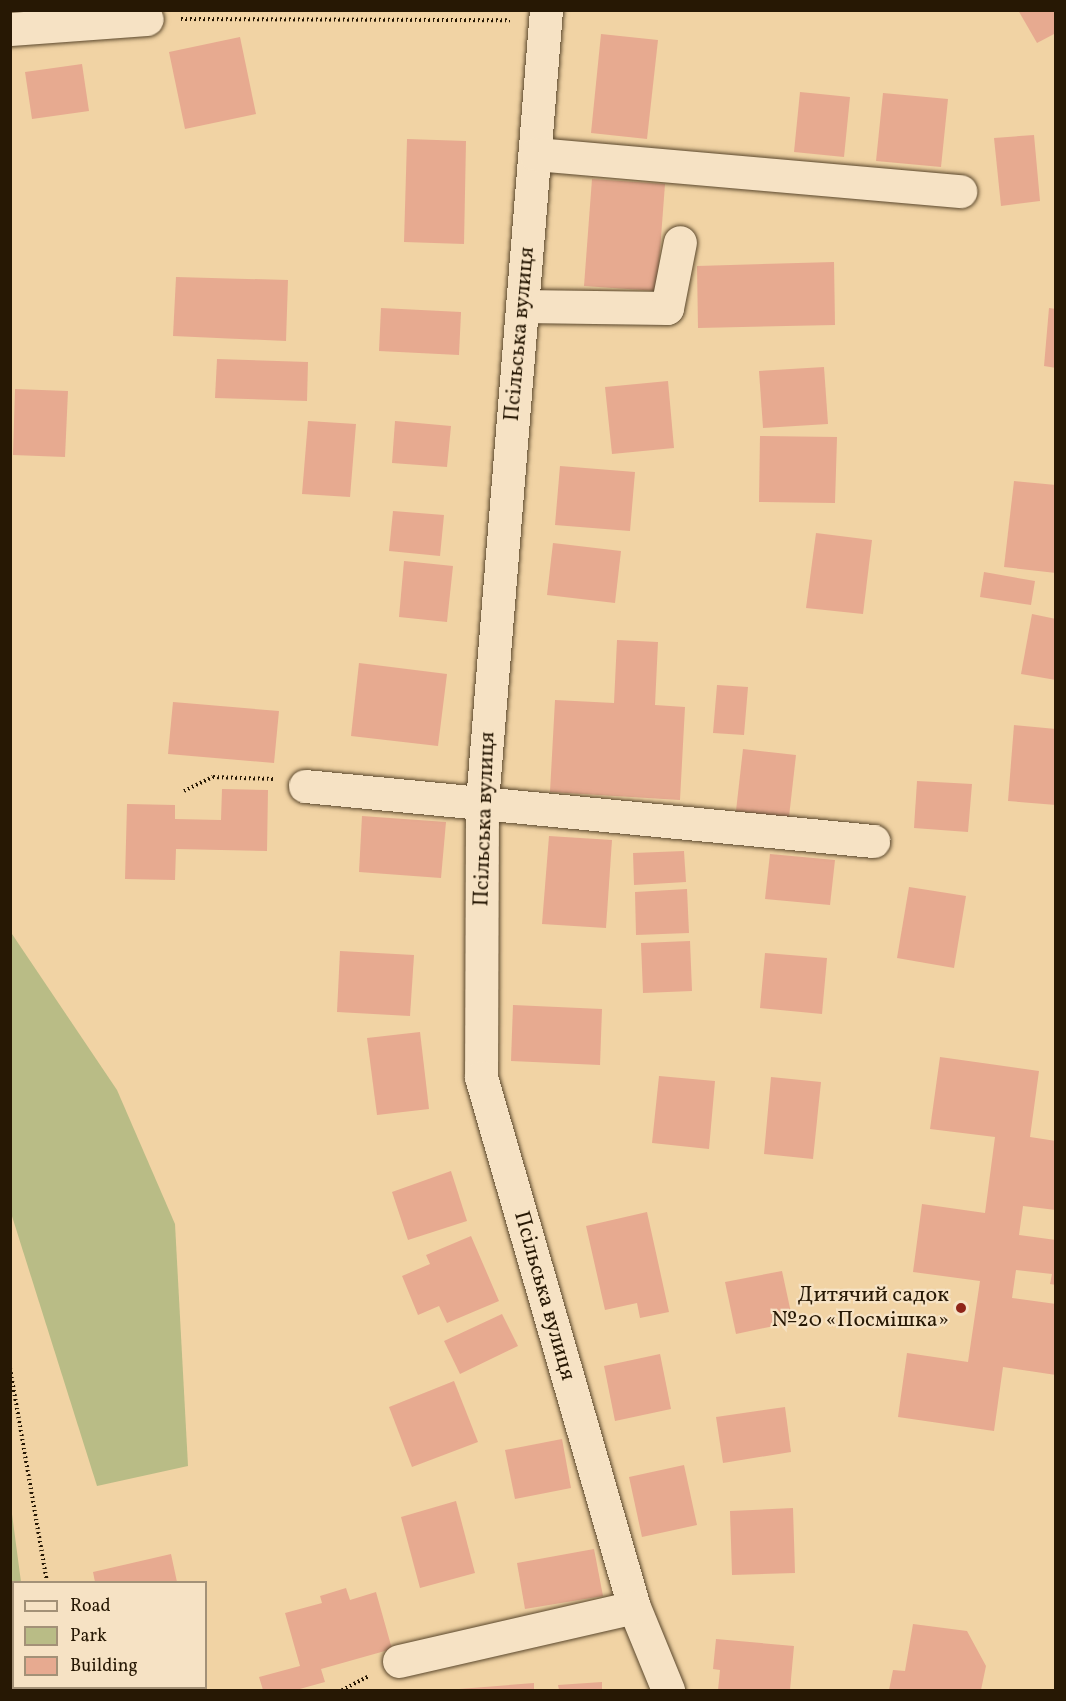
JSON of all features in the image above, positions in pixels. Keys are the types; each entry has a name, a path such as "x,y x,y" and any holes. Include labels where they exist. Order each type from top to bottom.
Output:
{"street":[{"name":"Псільська вулиця","path":"546,10 482,802 481,1077 634,1607 668,1690"},
{"path":"10,29 147,19"},
{"path":"535,154 960,191"},
{"path":"522,306 667,308 680,242"},
{"path":"289,783 873,841"},
{"path":"399,1661 634,1607"}],"path":[{"path":"147,19 503,20"},
{"path":"184,791 213,777 289,783"},
{"path":"10,1368 47,1581"}],"green space":[{"path":"10,931 117,1090 175,1224 188,1466 97,1486 11,1213"},
{"path":"10,1499 21,1581 12,1581 12,1689 25,1690 11,1690"}],"building":[{"path":"1018,10 1056,10 1056,33 1037,43"},
{"path":"601,34 658,40 647,139 591,133"},
{"path":"240,37 256,114 185,129 169,52"},
{"path":"82,64 89,111 32,119 25,72"},
{"path":"800,92 850,97 844,157 794,152"},
{"path":"883,93 948,99 941,167 876,161"},
{"path":"1034,135 1040,201 1001,206 994,138"},
{"path":"407,139 466,141 464,244 404,242"},
{"path":"592,179 665,184 657,291 584,286"},
{"path":"834,262 835,325 698,328 697,266"},
{"path":"176,277 288,280 286,341 173,336"},
{"path":"381,308 461,312 459,355 379,351"},
{"path":"1049,308 1056,309 1056,368 1044,366"},
{"path":"217,359 308,362 307,401 215,398"},
{"path":"824,367 828,424 763,428 759,371"},
{"path":"668,381 674,448 612,454 605,387"},
{"path":"15,389 68,391 65,457 13,455"},
{"path":"308,421 356,424 350,497 302,494"},
{"path":"395,421 451,426 447,467 392,463"},
{"path":"760,436 837,437 835,503 759,502"},
{"path":"560,466 635,472 630,531 555,525"},
{"path":"1014,481 1056,485 1056,573 1004,567"},
{"path":"393,511 444,515 440,556 389,551"},
{"path":"816,533 872,540 863,614 806,608"},
{"path":"553,543 621,551 615,603 547,595"},
{"path":"404,561 453,566 447,622 399,617"},
{"path":"984,572 1035,581 1031,605 980,597"},
{"path":"1032,614 1056,619 1056,680 1021,674"},
{"path":"617,640 658,642 655,705 685,707 680,800 550,792 555,700 614,703"},
{"path":"359,663 447,674 438,746 351,736"},
{"path":"717,685 748,687 744,735 713,733"},
{"path":"173,702 279,711 274,763 168,754"},
{"path":"1014,725 1056,729 1056,805 1008,801"},
{"path":"743,749 796,755 789,817 736,811"},
{"path":"917,781 972,784 968,832 914,828"},
{"path":"222,789 268,790 267,851 176,849 175,880 125,879 127,804 175,805 175,819 221,820"},
{"path":"362,816 446,822 441,878 359,872"},
{"path":"549,836 612,840 606,928 542,924"},
{"path":"684,851 686,882 634,885 633,853"},
{"path":"770,854 835,860 830,905 765,899"},
{"path":"909,887 966,896 954,968 897,958"},
{"path":"687,889 689,933 636,935 635,892"},
{"path":"690,941 692,991 643,993 641,943"},
{"path":"340,951 414,955 410,1016 337,1012"},
{"path":"765,953 827,958 822,1014 760,1008"},
{"path":"513,1005 602,1009 600,1065 511,1061"},
{"path":"420,1032 429,1109 377,1115 367,1038"},
{"path":"940,1057 1039,1071 1030,1137 1056,1141 1056,1210 1023,1206 1019,1235 1056,1240 1056,1285 1050,1284 1052,1274 1016,1270 1012,1298 1056,1304 1056,1375 1003,1367 994,1431 898,1417 907,1353 968,1362 980,1281 913,1272 922,1204 985,1213 995,1137 930,1129"},
{"path":"659,1076 715,1081 709,1149 652,1143"},
{"path":"771,1077 821,1082 813,1159 764,1154"},
{"path":"451,1171 467,1221 408,1240 392,1192"},
{"path":"647,1212 669,1312 640,1318 637,1303 605,1310 586,1226"},
{"path":"471,1236 499,1301 447,1323 439,1306 418,1315 402,1276 430,1264 426,1255"},
{"path":"782,1271 793,1322 736,1334 725,1282"},
{"path":"502,1314 518,1346 460,1374 444,1341"},
{"path":"660,1354 671,1409 615,1421 604,1366"},
{"path":"454,1381 478,1442 412,1467 389,1407"},
{"path":"785,1407 791,1452 723,1463 716,1417"},
{"path":"562,1439 571,1488 515,1499 505,1450"},
{"path":"684,1465 697,1525 642,1537 629,1477"},
{"path":"456,1501 475,1573 420,1588 401,1517"},
{"path":"793,1508 795,1573 732,1575 730,1511"},
{"path":"594,1549 603,1596 525,1609 517,1563"},
{"path":"171,1554 177,1581 95,1581 93,1572"},
{"path":"346,1588 350,1600 376,1592 392,1649 321,1669 325,1682 296,1690 263,1690 259,1677 300,1666 285,1613 322,1603 320,1596"},
{"path":"913,1624 967,1631 986,1666 981,1690 889,1690 893,1670 905,1671"},
{"path":"716,1639 794,1646 790,1690 718,1690 720,1670 713,1669"},
{"path":"602,1682 602,1690 559,1690 558,1685"},
{"path":"534,1683 534,1690 459,1690 459,1689"},
{"path":"120,1689 203,1690 121,1690"}],"place":[{"name":"Дитячий садок №20 «Посмішка»","path":"961,1308"}]}
